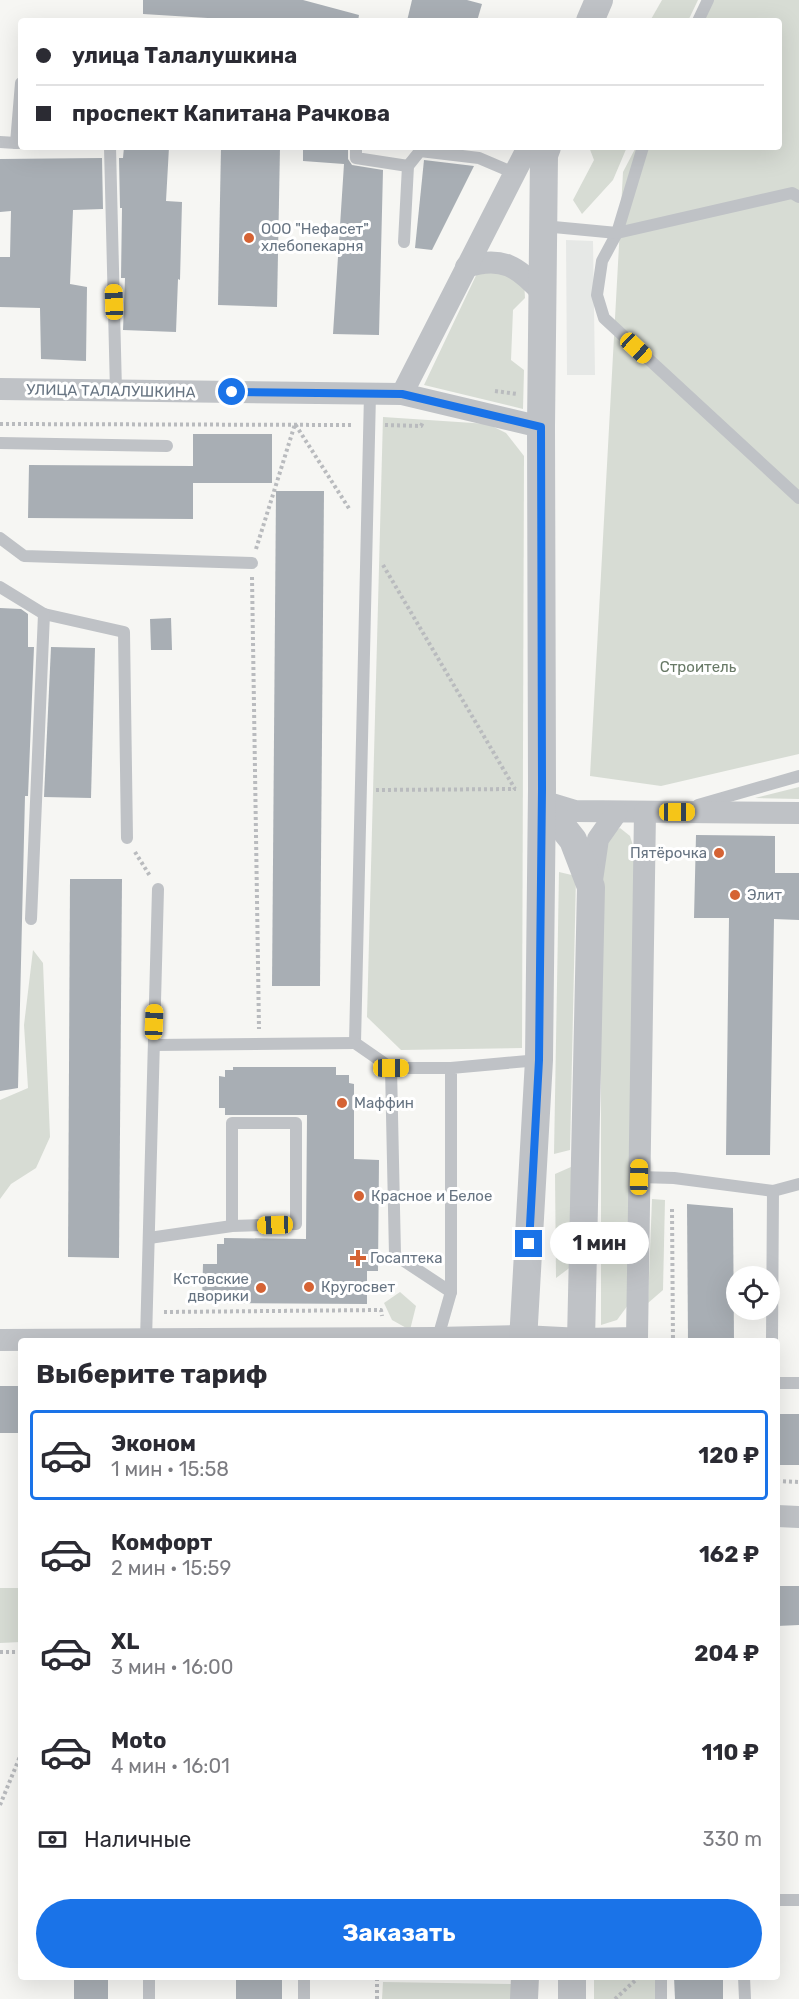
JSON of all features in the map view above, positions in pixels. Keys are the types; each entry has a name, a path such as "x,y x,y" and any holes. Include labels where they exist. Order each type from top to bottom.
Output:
{"street":[{"path":"591,18 599,0"},
{"path":"402,394 526,150"},
{"path":"523,1338 539,1060 542,801 541,427 546,150"},
{"path":"466,267 495,262 512,266 523,273 543,294"},
{"name":"УЛИЦА ТАЛАЛУШКИНА","path":"0,389 402,394 541,427"},
{"path":"542,801 575,811 799,813"},
{"path":"542,801 573,840 591,887"},
{"path":"581,1338 591,887 598,839 617,812"},
{"path":"637,1338 645,812"},
{"path":"0,1340 18,1340"},
{"path":"780,1516 799,1517"},
{"path":"524,1999 525,1980"},
{"path":"572,1980 572,1999"}],"lane":[{"path":"699,18 708,0"},
{"path":"0,142 18,143"},
{"path":"110,150 116,391"},
{"path":"356,150 356,159 408,166"},
{"path":"642,150 617,233 602,261 597,295 604,318 799,498"},
{"path":"404,242 408,166 420,151 479,158 514,173"},
{"path":"543,226 617,233 792,193 799,197"},
{"path":"355,1043 370,394"},
{"path":"0,443 167,446"},
{"path":"0,538 24,556 252,563"},
{"path":"0,587 44,614 124,632 127,838"},
{"path":"31,919 44,614"},
{"path":"677,812 799,776"},
{"path":"146,1338 158,889"},
{"path":"154,1045 355,1043 391,1068 451,1068 539,1060"},
{"path":"391,1068 395,1255 450,1292"},
{"path":"438,1338 450,1292 451,1068"},
{"path":"148,1238 232,1226 296,1224 296,1122 232,1123 232,1226"},
{"path":"639,1177 674,1178 773,1191 799,1184"},
{"path":"772,1338 773,1191"},
{"path":"780,1383 799,1383"},
{"path":"780,1900 799,1900"},
{"path":"149,1980 149,1999"},
{"path":"303,1980 304,1999"},
{"path":"660,1999 662,1980"},
{"path":"744,1980 745,1999"}],"path":[{"path":"252,563 259,1044"},
{"path":"127,838 158,889"},
{"path":"672,1209 673,1338"},
{"path":"147,1312 381,1310 384,1338"},
{"path":"780,1481 799,1482"},
{"path":"0,1652 18,1652"},
{"path":"0,1805 18,1761"},
{"path":"377,1980 377,1999"},
{"path":"615,1999 636,1980"}],"shaded area":[{"path":"566,240 593,241 595,375 567,375"}],"green space":[{"path":"662,0 698,0 689,18 652,18"},
{"name":"Строитель","path":"712,0 799,0 799,754 661,786 590,776 623,172 634,150 782,150 782,18 703,18"},
{"path":"590,150 626,150 613,180 582,214 573,200 594,160"},
{"path":"481,265 524,281 525,298 513,310 511,360 524,370 523,409 424,385"},
{"path":"383,417 488,424 506,433 524,456 522,1048 401,1050 367,1017"},
{"path":"799,787 799,799 755,798"},
{"path":"620,828 630,836 635,852 631,1301 617,1320 601,1325 601,856 605,838"},
{"path":"559,872 576,876 570,1150 554,1154"},
{"path":"33,950 43,963 50,1137 36,1168 11,1184 0,1199 0,1100 28,1088 24,1025"},
{"path":"571,1167 576,1263 556,1278 555,1174"},
{"path":"652,1199 665,1200 663,1290 648,1303"},
{"path":"400,1292 416,1306 410,1330 392,1320 384,1303"},
{"path":"0,1588 18,1588 18,1642 0,1643"},
{"path":"594,1980 656,1980 656,1999 594,1999"},
{"path":"383,1982 511,1984 511,1999 382,1999"}],"building":[{"path":"143,0 303,0 359,15 358,18 208,18 143,14"},
{"path":"412,0 467,0 482,4 478,18 408,18"},
{"path":"124,150 169,150 166,201 182,202 176,332 123,330 125,278 121,278 122,208 120,208 119,158 123,158"},
{"name":"ООО \"Нефасет\" хлебопекарня","path":"221,150 280,150 277,307 218,305"},
{"path":"303,150 348,150 348,159 352,165 383,170 379,335 333,334 344,164 303,161"},
{"path":"102,158 103,209 73,210 70,284 87,287 86,361 41,359 40,308 0,307 0,257 10,257 11,211 0,212 0,159"},
{"path":"424,160 474,166 432,250 415,248"},
{"path":"193,434 272,434 272,483 193,483 193,519 28,518 29,465 193,466"},
{"path":"276,491 324,491 320,986 272,986"},
{"path":"0,608 21,609 28,614 28,647 34,647 28,796 25,796 18,1088 0,1091"},
{"path":"171,618 172,650 151,650 150,619"},
{"path":"51,647 95,648 91,798 44,797"},
{"path":"696,835 775,836 775,873 799,873 799,920 774,919 770,1155 726,1155 729,918 694,918"},
{"path":"70,879 122,879 119,1258 68,1257"},
{"path":"233,1067 336,1067 336,1075 349,1075 349,1083 354,1084 354,1159 379,1160 378,1271 367,1271 367,1304 202,1303 203,1264 217,1264 217,1244 224,1244 224,1238 306,1239 307,1115 225,1115 225,1108 219,1108 219,1076 225,1077 225,1070 233,1070"},
{"path":"687,1204 733,1208 733,1266 726,1266 726,1320 734,1320 734,1338 688,1338"},
{"path":"0,1386 18,1386 18,1433 0,1433"},
{"path":"780,1414 799,1414 799,1465 780,1465"},
{"path":"780,1586 799,1586 799,1625 780,1626"},
{"path":"74,1980 108,1980 108,1999 74,1999"},
{"path":"236,1980 282,1980 282,1999 236,1999"},
{"path":"674,1980 723,1980 723,1999 675,1999"}],"place":[{"name":"ООО \"Нефасет\" хлебопекарня","path":"249,238"},
{"name":"Пятёрочка","path":"719,853"},
{"name":"Элит","path":"735,895"},
{"name":"Маффин","path":"342,1103"},
{"name":"Красное и Белое","path":"359,1196"},
{"name":"Госаптека","path":"358,1258"},
{"name":"Кругосвет","path":"309,1287"},
{"name":"Кстовские дворики","path":"261,1288"}],"route":[{"path":"232,392 402,394 541,427 542,789 539,1060 529,1244"}]}
